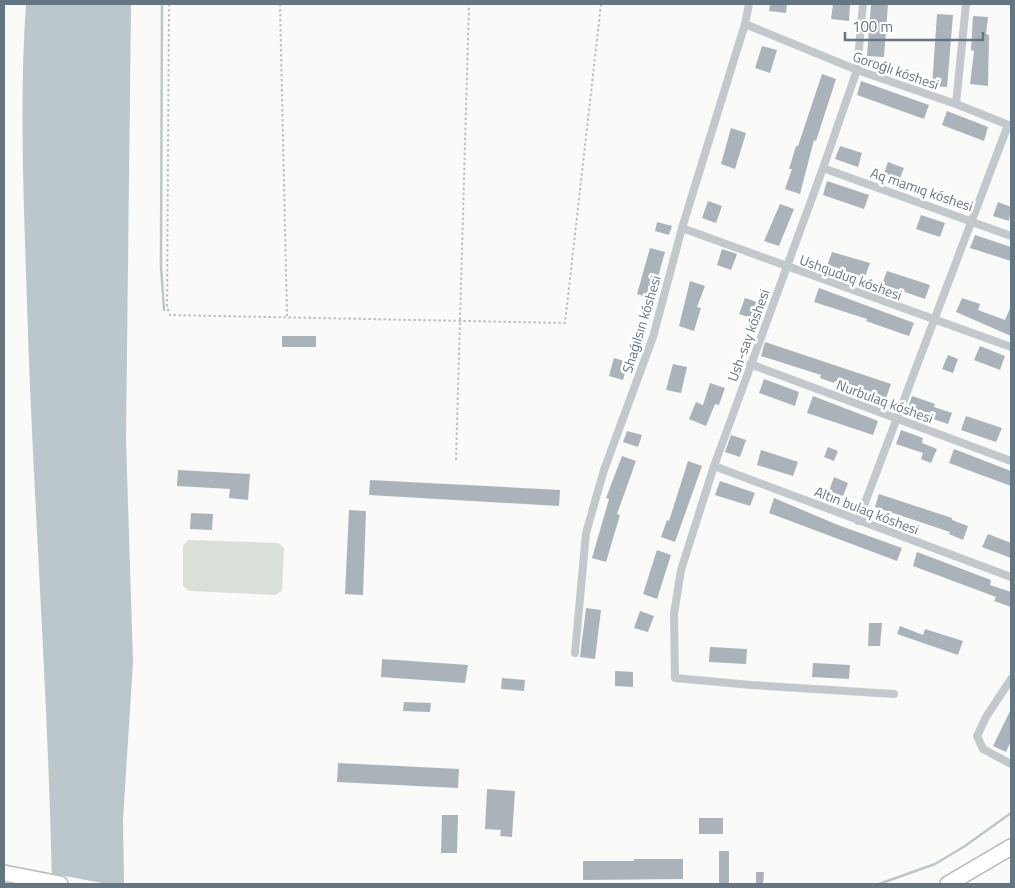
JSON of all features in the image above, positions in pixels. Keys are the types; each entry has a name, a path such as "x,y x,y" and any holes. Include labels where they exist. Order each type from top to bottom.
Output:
{"highway":[{"path":"948,884 1011,847"},
{"path":"4,873 60,884"}],"street":[{"name":"Shaǵılsın kóshesi","path":"575,653 586,533 604,470 653,337 682,228 745,24 748,4"},
{"name":"Ush-say kóshesi","path":"863,4 857,70 714,466 681,570 674,614 675,678 894,694"},
{"path":"956,104 966,4"},
{"name":"Goroǵlı kóshesi","path":"745,24 857,70 956,104 1010,126"},
{"path":"858,521 972,220 1010,126"},
{"name":"Aq mamıq kóshesi","path":"823,168 972,220 1011,236"},
{"name":"Ushquduq kóshesi","path":"682,228 1011,347"},
{"name":"Nurbulaq kóshesi","path":"750,364 1011,462"},
{"name":"Altın bulaq kóshesi","path":"714,466 1011,577"},
{"path":"1011,679 986,716 977,736 983,749 1011,764"}],"path":[{"path":"169,4 167,307 170,315 565,323 601,4"},
{"path":"280,4 287,317"},
{"path":"456,460 469,4"}],"shaded area":[{"path":"26,4 131,4 126,440 133,662 123,820 124,884 52,884 25,230 22,116"},
{"path":"188,540 278,543 284,548 282,591 275,595 189,591 183,586 183,546"}],"pier":[{"path":"49,873 107,884 49,884"}],"building":[{"path":"770,4 787,4 786,13 769,11"},
{"path":"833,4 850,4 849,21 831,19"},
{"path":"871,4 888,4 884,57 867,56"},
{"path":"937,14 953,15 947,87 932,86"},
{"path":"973,16 988,17 986,34 989,35 988,86 970,84 974,51 971,50"},
{"path":"762,46 777,50 770,73 755,68"},
{"path":"822,74 836,79 816,141 814,140 800,194 785,189 792,169 789,169 796,146 798,146"},
{"path":"861,81 929,105 924,119 857,95"},
{"path":"947,111 988,127 984,141 942,125"},
{"path":"731,128 746,133 735,169 721,164"},
{"path":"840,146 862,153 858,167 835,159"},
{"path":"888,162 904,168 899,181 883,176"},
{"path":"827,181 869,195 864,209 823,195"},
{"path":"708,201 722,206 716,223 702,218"},
{"path":"998,202 1011,207 1009,221 993,216"},
{"path":"780,204 794,209 779,246 764,241"},
{"path":"921,215 945,223 940,237 916,229"},
{"path":"657,222 672,226 669,235 655,231"},
{"path":"975,235 1011,247 1011,261 970,248"},
{"path":"650,248 665,252 652,299 637,294"},
{"path":"722,249 737,254 731,270 717,265"},
{"path":"832,252 870,263 865,277 827,266"},
{"path":"887,271 930,285 925,299 882,284"},
{"path":"690,281 705,286 697,307 701,308 694,331 679,326"},
{"path":"819,288 914,323 909,336 866,321 867,319 814,302"},
{"path":"745,298 760,303 754,319 739,314"},
{"path":"962,298 980,304 978,310 1005,320 1011,306 1011,336 956,312"},
{"path":"282,336 316,336 316,347 282,347"},
{"path":"765,342 891,384 885,401 871,396 872,393 835,381 834,383 820,378 821,375 761,356"},
{"path":"980,346 1005,356 1000,370 974,360"},
{"path":"948,355 958,359 953,373 942,369"},
{"path":"614,358 628,362 623,380 609,376"},
{"path":"673,364 687,367 681,393 666,390"},
{"path":"764,379 799,392 795,406 759,393"},
{"path":"710,383 725,388 719,405 715,404 706,426 689,419 696,402 703,405"},
{"path":"813,396 878,421 873,435 807,413"},
{"path":"912,396 935,404 934,407 952,413 948,424 907,410"},
{"path":"966,416 1002,428 996,442 961,430"},
{"path":"901,430 923,438 922,443 937,449 931,463 921,459 923,453 896,444"},
{"path":"627,431 642,435 638,447 623,442"},
{"path":"731,435 746,440 740,457 725,452"},
{"path":"828,447 838,451 834,461 824,457"},
{"path":"954,449 1011,471 1011,486 949,463"},
{"path":"761,450 798,462 793,476 757,465"},
{"path":"622,456 636,461 617,514 620,515 606,562 592,558 609,499 606,498"},
{"path":"688,461 702,466 675,542 661,537 667,520 669,521"},
{"path":"178,470 250,474 248,500 229,498 230,489 177,486"},
{"path":"834,477 848,483 843,496 829,491"},
{"path":"370,480 560,490 559,506 369,495"},
{"path":"720,481 755,493 750,506 715,495"},
{"path":"879,494 952,518 952,520 968,526 963,540 949,534 950,532 875,507"},
{"path":"774,498 838,525 902,548 897,561 769,513"},
{"path":"349,510 366,511 363,595 345,594"},
{"path":"191,513 213,514 212,530 190,529"},
{"path":"988,534 1011,543 1011,558 982,547"},
{"path":"657,550 671,555 657,599 643,594"},
{"path":"917,552 991,580 990,585 1011,592 1011,607 994,601 996,597 913,566"},
{"path":"586,608 601,610 595,659 580,657"},
{"path":"640,611 654,616 648,632 634,628"},
{"path":"869,623 882,623 880,646 868,646"},
{"path":"900,626 923,635 925,629 963,641 958,655 897,634"},
{"path":"710,647 747,649 746,664 709,662"},
{"path":"382,659 468,665 465,683 381,677"},
{"path":"813,663 850,665 849,679 812,677"},
{"path":"615,671 633,672 633,687 615,686"},
{"path":"502,678 525,680 524,691 501,689"},
{"path":"404,702 431,703 430,712 403,711"},
{"path":"1011,709 1011,741 1006,752 993,746"},
{"path":"338,763 459,769 458,788 337,782"},
{"path":"487,789 515,791 512,837 500,836 501,830 485,829"},
{"path":"442,815 458,815 457,853 441,853"},
{"path":"699,818 723,818 723,834 699,834"},
{"path":"719,851 729,851 729,884 719,884"},
{"path":"634,859 683,859 683,879 583,880 583,861 634,861"},
{"path":"756,872 764,872 763,884 756,884"}],"waterway":[{"path":"162,4 161,266 164,310"},
{"path":"879,884 935,864 965,846 1011,813"}]}
